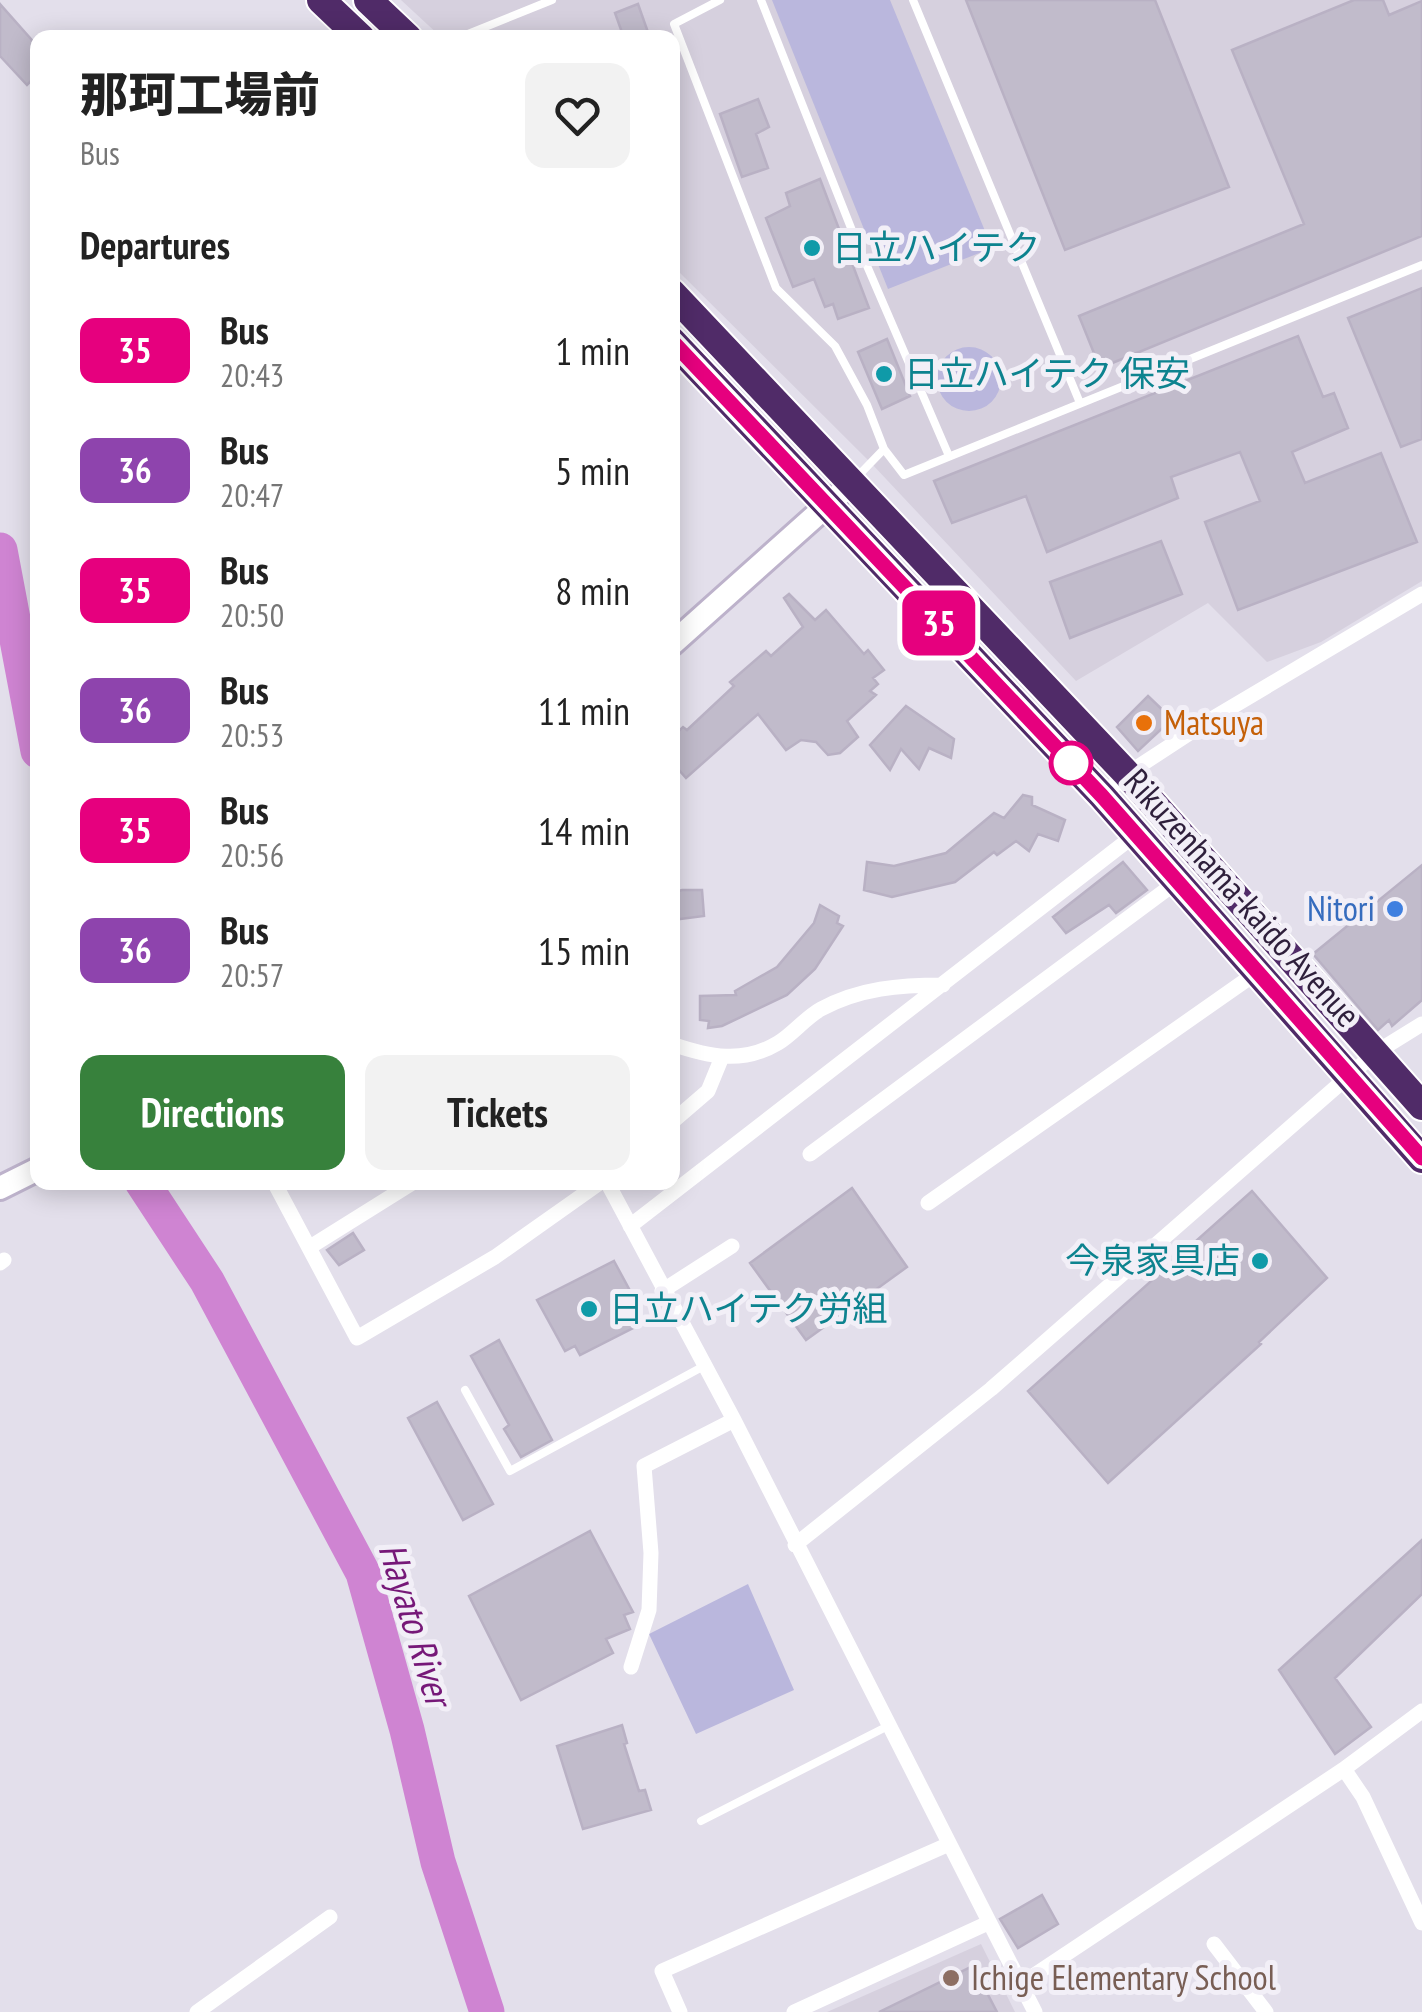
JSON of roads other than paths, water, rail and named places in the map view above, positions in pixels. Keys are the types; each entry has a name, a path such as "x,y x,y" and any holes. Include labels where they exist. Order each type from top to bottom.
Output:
{"highway":[{"path":"322,0 353,30"},
{"path":"368,0 400,30"},
{"name":"Rikuzenhama-kaido Avenue","path":"680,302 1127,774 1422,1106"},
{"name":"Rikuzenhama-kaido Avenue","path":"680,349 1102,796 1422,1158"}],"street":[{"path":"680,637 851,484"},
{"path":"1102,796 1127,774 1422,594"},
{"path":"680,1188 1136,834"},
{"path":"810,1154 1178,880"},
{"path":"928,1203 1258,971"},
{"path":"680,1046 722,1057 745,1057 778,1043 820,1010 856,996 888,986 943,985"},
{"path":"796,1545 991,1389 1375,1052 1422,1024"},
{"path":"680,1115 708,1091 722,1057"},
{"path":"0,1188 30,1173"},
{"path":"278,1190 357,1338 494,1258 592,1190"},
{"path":"310,1248 401,1190"},
{"path":"609,1190 734,1420 1035,2012"},
{"path":"630,1226 677,1190"},
{"path":"662,1291 732,1246"},
{"path":"631,1667 649,1610 651,1552 644,1466 734,1420"},
{"path":"1021,1984 1344,1769 1422,1710"},
{"path":"1344,1769 1364,1798 1422,1923"},
{"path":"680,2012 662,1971 947,1844"},
{"path":"197,2012 330,1917"},
{"path":"794,2012 988,1923"},
{"path":"1214,1944 1266,2012"}],"lane":[{"path":"478,30 552,0"},
{"path":"676,30 674,24 720,0"},
{"path":"761,0 855,238 950,456"},
{"path":"913,0 1080,403"},
{"path":"680,40 776,288 835,346 884,449 904,474 1422,265"},
{"path":"851,484 884,449"},
{"path":"465,1390 510,1471 704,1366"},
{"path":"702,1821 888,1726"}],"waterway":[{"name":"Hayato River","path":"0,550 30,709"},
{"name":"Hayato River","path":"147,1190 207,1281 363,1573 407,1730 438,1862 487,2012"}],"place":[{"name":"日立ハイテク","path":"812,248"},
{"name":"日立ハイテク 保安","path":"884,374"},
{"name":"Matsuya","path":"1144,723"},
{"name":"Nitori","path":"1395,909"},
{"name":"今泉家具店","path":"1260,1261"},
{"name":"日立ハイテク労組","path":"589,1309"},
{"name":"Ichige Elementary School","path":"951,1978"}]}
